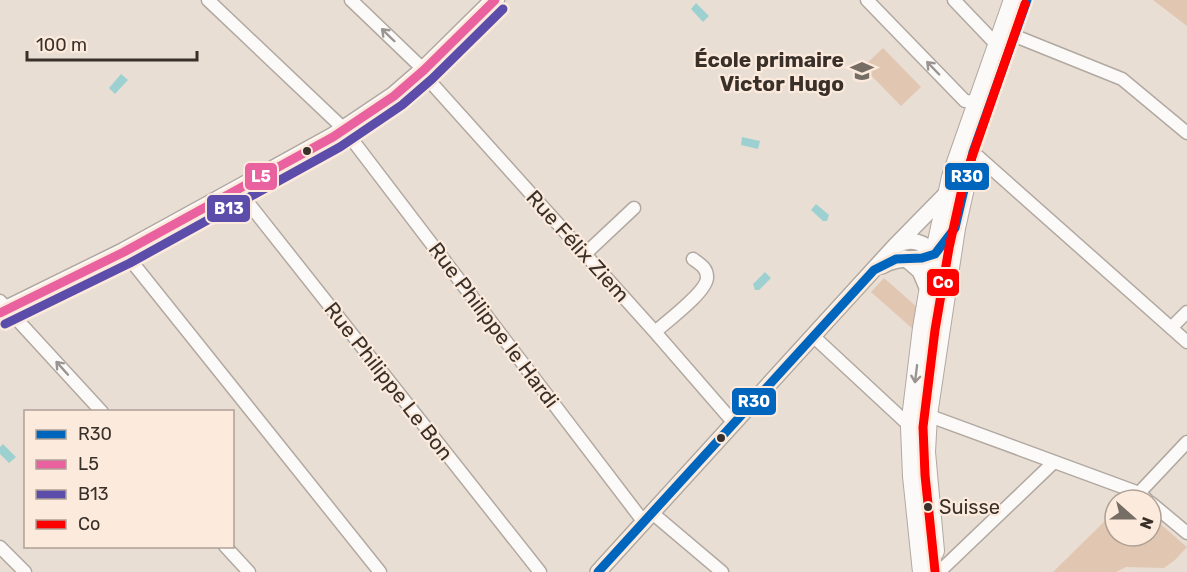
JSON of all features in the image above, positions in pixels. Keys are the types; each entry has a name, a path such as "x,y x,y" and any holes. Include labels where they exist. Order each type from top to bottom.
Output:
{"main road":[{"path":"938,572 925,452 933,368 955,228 965,180 1006,40 1014,0"},
{"path":"923,572 913,476 911,427 917,367 935,254 948,192 962,145 978,102 1006,40 1028,0"},
{"path":"3,307 124,252 344,129 394,96 424,70 494,1"},
{"path":"935,254 955,228"},
{"path":"933,368 932,327 940,278 940,268 935,254"}],"street":[{"name":"Rue Philippe le Hardi","path":"208,0 344,129 647,517 722,572"},
{"name":"Rue Félix Ziem","path":"351,0 424,70 426,77 734,423"},
{"path":"867,0 965,101 978,102"},
{"path":"954,0 1006,40 1122,79 1187,133"},
{"path":"973,152 1187,342"},
{"name":"Rue Philippe Le Bon","path":"238,190 540,572"},
{"path":"598,572 874,270 900,252 948,192"},
{"path":"585,254 634,208"},
{"path":"124,252 380,572"},
{"path":"900,252 925,258 935,254"},
{"path":"900,252 920,271 929,291"},
{"path":"655,332 706,284 708,276 704,267 693,259"},
{"path":"3,307 101,410"},
{"path":"1171,328 1187,312"},
{"path":"813,336 911,427"},
{"path":"927,415 1122,488"},
{"path":"1150,488 1187,442"},
{"path":"938,572 1054,462"},
{"path":"1163,514 1187,533"},
{"path":"0,548 26,572"},
{"path":"227,548 249,572"}],"shaded area":[{"path":"1153,0 1187,0 1187,26"},
{"path":"883,48 921,87 901,106 863,67"},
{"path":"884,278 918,308 914,330 871,292"},
{"path":"1103,523 1103,548 1163,548 1163,526 1187,547 1164,568 1126,567 1116,572 1053,572"}],"water":[{"path":"696,3 709,16 703,22 691,9"},
{"path":"121,74 128,80 115,94 109,88"},
{"path":"742,137 760,141 758,149 741,145"},
{"path":"816,204 829,215 827,221 823,221 811,210"},
{"path":"765,272 771,278 759,290 755,290 753,284"},
{"path":"3,444 16,457 9,463 0,454 0,447"}],"transit line":[{"name":"L5","path":"0,313 124,252 333,137 394,96 424,70 495,0"},
{"name":"R30","path":"598,572 874,270 896,259 922,258 935,254 955,228 973,152 1027,0"},
{"name":"Co","path":"935,571 925,475 923,427 935,330 949,248 964,180 1025,4"},
{"name":"B13","path":"5,324 130,263 340,147 402,105 432,79 503,9"}],"place":[{"name":"École primaire Victor Hugo","path":"862,71"},
{"name":"Suisse","path":"928,507"}]}
